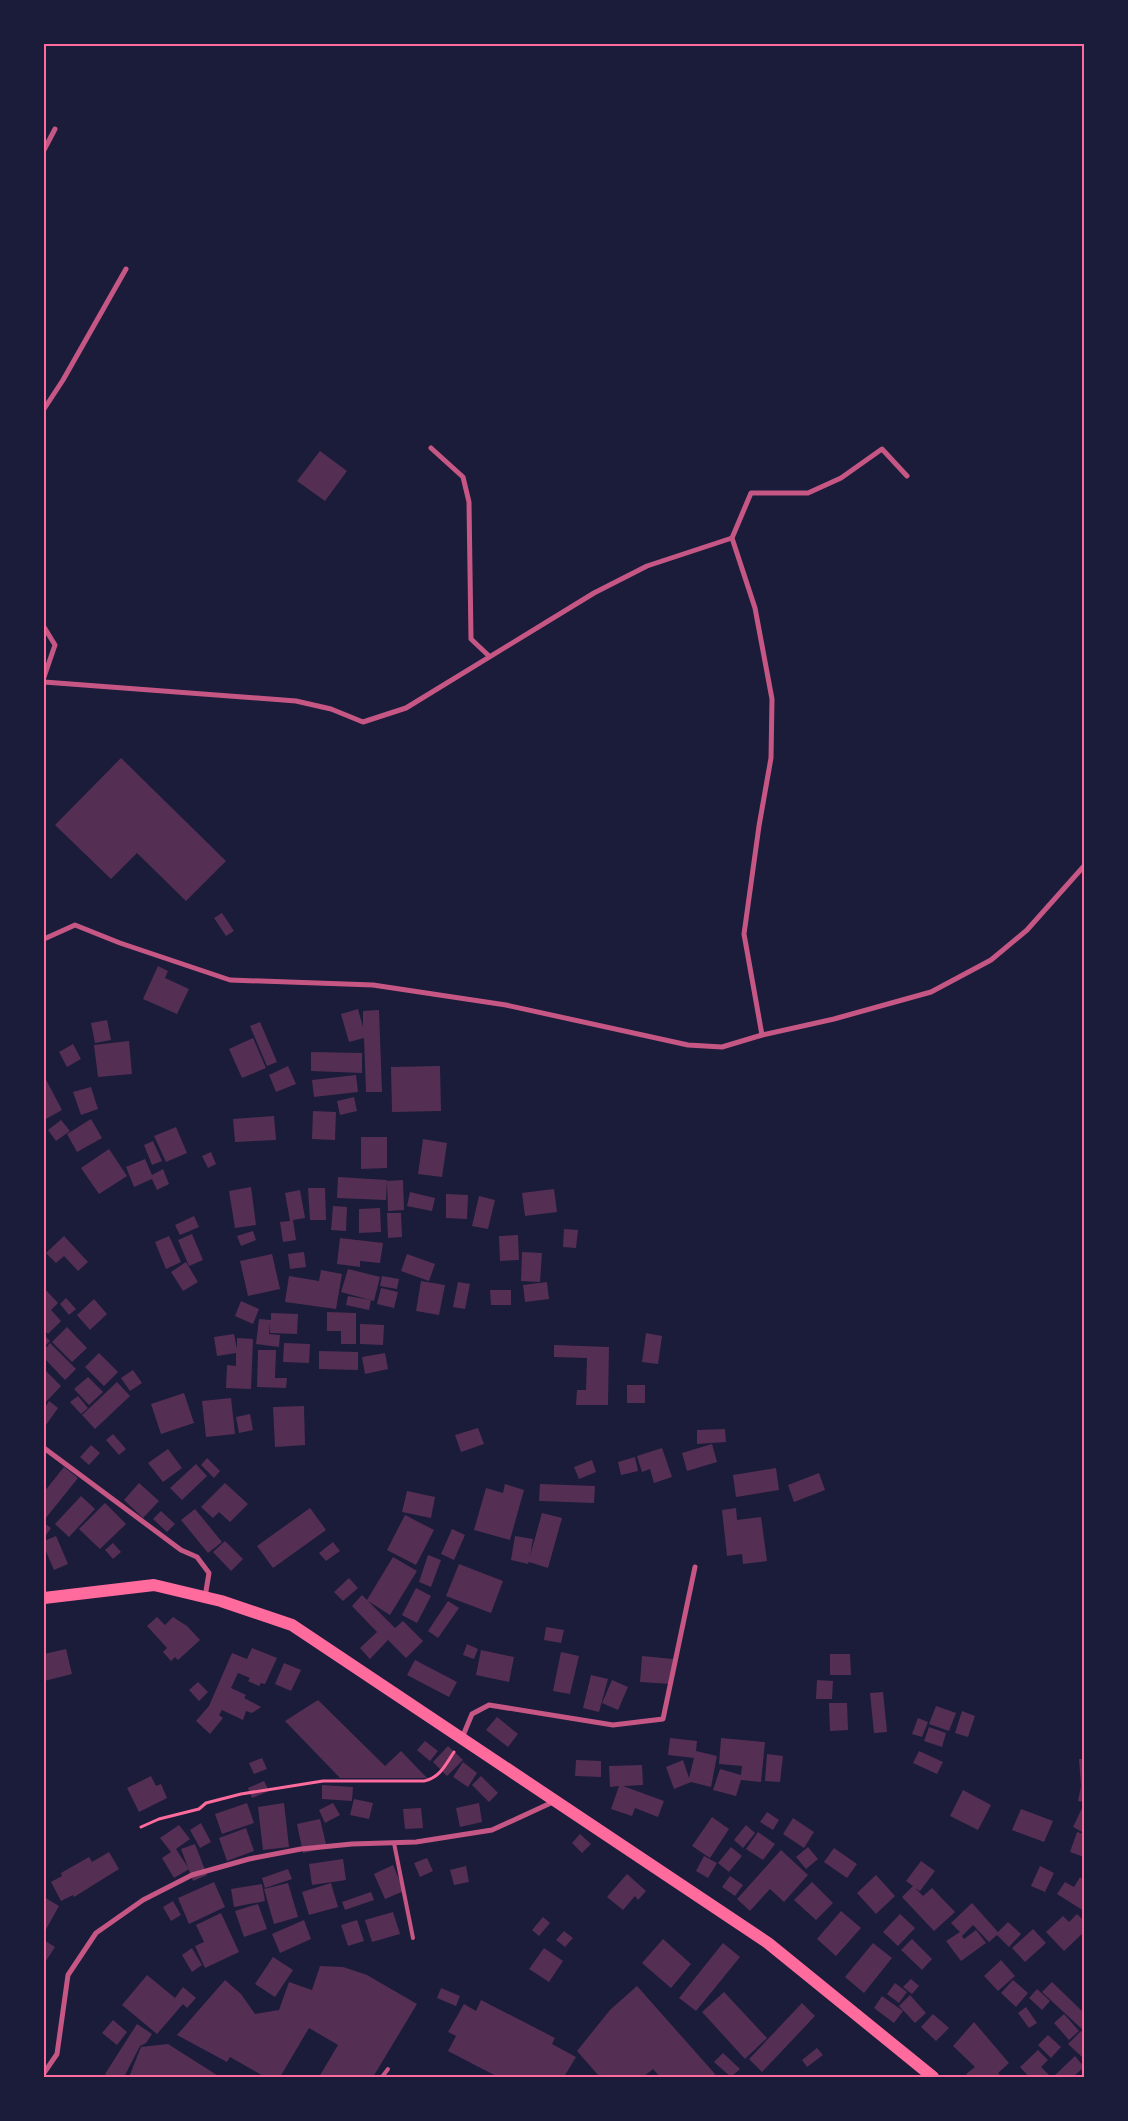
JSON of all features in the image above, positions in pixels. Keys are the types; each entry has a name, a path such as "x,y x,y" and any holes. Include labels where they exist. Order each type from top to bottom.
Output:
{"main road":[{"path":"44,1598 154,1585 205,1597 292,1625 768,1943 933,2077"}],"street":[{"path":"44,150 55,129"},
{"path":"44,410 126,269"},
{"path":"431,448 463,477 469,502 472,639 489,656"},
{"path":"762,1035 744,934 759,826 771,758 772,699 755,608 732,538 751,493 808,493 841,478 882,449 907,476"},
{"path":"44,682 296,701 331,709 363,722 406,708 448,684 489,656 594,592 647,566 732,538"},
{"path":"44,627 55,645 44,677"},
{"path":"44,939 75,925 230,980 373,985 506,1004 688,1045 722,1047 762,1035 834,1019 930,992 992,960 1027,930 1084,866"},
{"path":"44,1448 181,1550 197,1558 209,1573 205,1597"},
{"path":"462,1738 472,1714 489,1705 613,1725 663,1719 695,1567"},
{"path":"44,2073 57,2054 68,1975 96,1933 143,1900 192,1875 249,1859 301,1849 416,1842 492,1830 555,1801"}],"lane":[{"path":"394,1843 413,1938"},
{"path":"382,2077 388,2069"}],"path":[{"path":"141,1827 159,1819 199,1809 206,1803 241,1794 323,1781 432,1780 443,1769 462,1738"}],"building":[{"path":"320,451 347,471 325,501 297,481"},
{"path":"121,758 226,861 186,901 137,853 111,879 55,825"},
{"path":"222,913 234,931 226,936 214,918"},
{"path":"158,966 168,971 165,978 189,989 177,1014 143,999"},
{"path":"358,1009 363,1027 363,1011 379,1010 382,1092 366,1092 364,1038 349,1042 341,1014"},
{"path":"107,1020 111,1040 95,1043 91,1023"},
{"path":"260,1022 277,1062 267,1066 250,1026"},
{"path":"253,1038 266,1068 242,1078 229,1049"},
{"path":"129,1041 132,1074 98,1077 94,1045"},
{"path":"73,1044 81,1059 67,1067 59,1052"},
{"path":"311,1052 362,1053 362,1073 311,1071"},
{"path":"288,1066 296,1084 276,1092 269,1075"},
{"path":"440,1066 441,1111 392,1112 391,1067"},
{"path":"356,1075 358,1092 314,1097 312,1080"},
{"path":"44,1076 62,1110 44,1120"},
{"path":"91,1087 98,1109 81,1115 73,1092"},
{"path":"354,1097 357,1111 340,1115 337,1101"},
{"path":"313,1111 336,1112 335,1140 312,1139"},
{"path":"274,1116 276,1140 235,1142 233,1119"},
{"path":"91,1119 102,1138 77,1152 67,1134"},
{"path":"61,1120 70,1131 56,1141 48,1130"},
{"path":"176,1127 187,1153 166,1162 154,1136"},
{"path":"361,1137 387,1137 387,1168 361,1169"},
{"path":"423,1139 447,1143 442,1177 418,1174"},
{"path":"153,1141 162,1161 152,1165 144,1145"},
{"path":"109,1149 127,1176 99,1194 81,1168"},
{"path":"211,1152 216,1164 208,1168 202,1156"},
{"path":"145,1159 152,1175 163,1169 169,1184 157,1190 152,1179 134,1187 126,1167"},
{"path":"338,1177 387,1180 386,1200 337,1198"},
{"path":"403,1180 404,1210 388,1211 387,1181"},
{"path":"251,1187 256,1225 235,1228 229,1191"},
{"path":"308,1188 325,1188 326,1220 310,1220"},
{"path":"554,1189 557,1212 525,1216 522,1193"},
{"path":"300,1190 305,1218 293,1220 296,1240 283,1242 280,1222 290,1221 285,1193"},
{"path":"410,1192 435,1198 432,1211 407,1206"},
{"path":"446,1194 468,1195 467,1219 446,1218"},
{"path":"479,1196 495,1200 488,1229 472,1226"},
{"path":"333,1206 347,1207 346,1231 331,1230"},
{"path":"380,1208 381,1232 359,1233 359,1209"},
{"path":"387,1213 401,1213 402,1237 388,1238"},
{"path":"194,1216 199,1227 180,1235 175,1225"},
{"path":"564,1229 578,1230 576,1248 563,1247"},
{"path":"253,1231 256,1240 241,1246 237,1236"},
{"path":"192,1234 203,1260 189,1266 178,1240"},
{"path":"518,1235 519,1260 500,1261 499,1236"},
{"path":"64,1236 88,1262 78,1271 64,1256 56,1263 46,1253"},
{"path":"169,1236 181,1262 166,1269 155,1242"},
{"path":"340,1238 383,1243 380,1263 360,1261 360,1267 337,1264"},
{"path":"304,1252 306,1267 290,1269 288,1254"},
{"path":"522,1252 542,1253 540,1282 521,1281"},
{"path":"272,1254 280,1289 248,1296 240,1261"},
{"path":"407,1254 435,1264 429,1281 401,1271"},
{"path":"186,1262 198,1282 183,1291 171,1272"},
{"path":"348,1269 380,1277 374,1301 341,1292"},
{"path":"321,1270 342,1274 336,1309 285,1302 289,1276 319,1281"},
{"path":"382,1276 399,1279 397,1289 380,1286"},
{"path":"421,1281 445,1285 439,1315 416,1311"},
{"path":"458,1282 470,1284 465,1309 453,1307"},
{"path":"547,1282 549,1299 525,1302 523,1285"},
{"path":"44,1288 58,1303 51,1310 61,1321 48,1334 44,1330"},
{"path":"381,1288 398,1292 394,1308 377,1304"},
{"path":"490,1290 511,1290 511,1305 491,1305"},
{"path":"348,1296 371,1300 369,1310 346,1305"},
{"path":"66,1298 76,1309 69,1315 60,1304"},
{"path":"94,1299 107,1314 90,1330 77,1315"},
{"path":"241,1301 259,1309 253,1324 235,1316"},
{"path":"327,1312 356,1313 356,1344 341,1344 341,1331 327,1331"},
{"path":"271,1313 298,1314 297,1334 270,1333 270,1323 269,1334 280,1335 279,1347 256,1344 259,1319 271,1320"},
{"path":"360,1324 384,1325 383,1345 360,1344"},
{"path":"67,1327 87,1348 72,1362 52,1342"},
{"path":"646,1333 662,1336 658,1364 642,1362"},
{"path":"234,1334 237,1349 237,1338 253,1339 251,1389 226,1388 227,1365 236,1366 236,1353 217,1356 214,1337"},
{"path":"44,1335 50,1341 44,1347"},
{"path":"50,1343 76,1369 65,1380 44,1358 44,1350"},
{"path":"284,1343 310,1344 309,1363 283,1362"},
{"path":"554,1345 609,1347 608,1405 576,1405 577,1390 586,1390 587,1358 554,1357"},
{"path":"258,1350 276,1350 275,1378 287,1378 286,1388 257,1387"},
{"path":"319,1351 358,1352 358,1370 319,1369"},
{"path":"99,1353 118,1372 104,1386 85,1367"},
{"path":"385,1353 388,1369 365,1374 362,1357"},
{"path":"44,1369 61,1386 44,1404"},
{"path":"133,1370 142,1383 130,1391 121,1378"},
{"path":"88,1377 103,1392 89,1405 74,1389"},
{"path":"117,1382 130,1396 95,1429 82,1415"},
{"path":"627,1385 645,1385 645,1403 627,1403"},
{"path":"184,1393 194,1423 161,1434 151,1404"},
{"path":"78,1396 88,1408 81,1414 70,1402"},
{"path":"231,1398 235,1434 206,1437 202,1401"},
{"path":"49,1401 58,1408 46,1425 44,1424 44,1409"},
{"path":"304,1406 305,1445 275,1447 273,1407"},
{"path":"250,1414 253,1430 239,1433 236,1417"},
{"path":"478,1428 484,1444 461,1452 455,1435"},
{"path":"725,1429 726,1442 697,1444 697,1430"},
{"path":"113,1434 126,1449 119,1455 106,1440"},
{"path":"712,1444 717,1462 687,1471 682,1453"},
{"path":"91,1445 100,1453 89,1465 80,1457"},
{"path":"662,1448 672,1477 654,1483 650,1469 642,1472 637,1456"},
{"path":"168,1449 182,1468 163,1482 148,1463"},
{"path":"635,1457 638,1471 621,1475 618,1462"},
{"path":"207,1458 220,1471 214,1478 201,1465"},
{"path":"592,1460 596,1472 579,1479 574,1467"},
{"path":"196,1464 207,1476 182,1500 170,1488"},
{"path":"64,1467 78,1478 45,1519 44,1492"},
{"path":"776,1468 779,1490 736,1497 733,1475"},
{"path":"819,1473 825,1490 794,1502 788,1485"},
{"path":"139,1483 159,1501 143,1518 124,1500"},
{"path":"225,1483 248,1504 230,1522 219,1512 213,1518 201,1507"},
{"path":"505,1484 524,1490 510,1540 474,1530 486,1488 503,1493"},
{"path":"540,1484 595,1486 594,1503 539,1501"},
{"path":"407,1491 435,1497 431,1518 402,1512"},
{"path":"81,1496 95,1509 69,1537 55,1524"},
{"path":"105,1503 126,1524 100,1549 79,1529"},
{"path":"310,1508 326,1530 273,1568 257,1546"},
{"path":"736,1508 737,1520 761,1517 767,1561 743,1564 742,1554 727,1556 722,1510"},
{"path":"195,1509 222,1542 208,1553 181,1520"},
{"path":"161,1511 175,1524 167,1532 153,1519"},
{"path":"542,1513 562,1518 548,1568 529,1562 528,1564 511,1560 515,1536 533,1539 530,1556"},
{"path":"405,1515 434,1530 416,1565 387,1550"},
{"path":"44,1523 51,1528 44,1538"},
{"path":"452,1529 465,1535 454,1560 441,1554"},
{"path":"56,1536 68,1564 54,1570 44,1547 44,1541"},
{"path":"225,1541 243,1559 231,1571 213,1552"},
{"path":"333,1542 340,1551 326,1561 319,1553"},
{"path":"113,1543 121,1552 113,1559 105,1550"},
{"path":"428,1555 441,1560 431,1587 419,1582"},
{"path":"393,1557 417,1571 390,1615 368,1601 395,1628 403,1621 423,1641 406,1658 388,1640 370,1659 360,1648 377,1632 352,1606 362,1595 367,1600"},
{"path":"459,1564 503,1581 491,1613 446,1596"},
{"path":"349,1578 358,1588 343,1601 334,1592"},
{"path":"416,1588 431,1596 417,1623 402,1615"},
{"path":"448,1601 459,1608 438,1638 428,1631"},
{"path":"157,1617 165,1625 173,1617 187,1626 200,1640 178,1660 175,1657 171,1661 163,1652 167,1648 147,1626"},
{"path":"546,1627 564,1630 561,1643 544,1640"},
{"path":"467,1644 478,1649 474,1659 463,1655"},
{"path":"252,1648 277,1658 265,1684 261,1683 259,1686 248,1681 250,1678 238,1673 231,1688 246,1695 244,1698 261,1707 252,1713 246,1711 243,1720 222,1710 219,1715 223,1718 210,1734 196,1721 209,1706 232,1653 247,1659"},
{"path":"66,1649 72,1674 44,1681 44,1654"},
{"path":"481,1650 514,1657 509,1682 476,1675"},
{"path":"561,1652 579,1656 570,1694 553,1691"},
{"path":"830,1654 850,1654 851,1675 830,1675"},
{"path":"642,1656 673,1659 671,1684 640,1682"},
{"path":"415,1660 457,1682 449,1697 407,1675"},
{"path":"284,1663 301,1670 291,1691 275,1684"},
{"path":"591,1675 608,1679 599,1712 583,1708"},
{"path":"612,1680 628,1687 618,1710 602,1703"},
{"path":"817,1680 833,1681 832,1699 816,1699"},
{"path":"198,1682 208,1692 199,1701 189,1690"},
{"path":"883,1692 887,1732 874,1733 870,1693"},
{"path":"318,1700 385,1766 401,1751 427,1778 340,1778 285,1721"},
{"path":"829,1703 847,1703 848,1730 830,1731"},
{"path":"936,1706 956,1713 949,1731 929,1724"},
{"path":"962,1711 975,1716 968,1737 955,1733"},
{"path":"497,1717 518,1734 508,1747 486,1730"},
{"path":"918,1718 928,1722 922,1737 912,1734"},
{"path":"929,1727 946,1733 942,1747 924,1741"},
{"path":"670,1738 697,1741 696,1751 717,1756 711,1787 691,1782 674,1789 666,1767 683,1760 689,1778 694,1758 668,1755"},
{"path":"721,1738 765,1742 761,1782 741,1780 736,1796 713,1790 720,1769 741,1775 742,1766 719,1764"},
{"path":"425,1741 438,1751 430,1761 417,1750"},
{"path":"448,1746 463,1760 447,1776 433,1762"},
{"path":"919,1751 943,1762 937,1774 913,1763"},
{"path":"767,1754 783,1756 780,1782 765,1781"},
{"path":"262,1758 267,1769 254,1774 249,1763"},
{"path":"1079,1759 1084,1759 1084,1802 1078,1801 1081,1786"},
{"path":"576,1760 601,1761 601,1777 575,1776"},
{"path":"463,1762 477,1773 468,1787 453,1777"},
{"path":"642,1765 643,1785 623,1786 664,1801 658,1817 635,1808 632,1816 611,1809 619,1786 610,1787 609,1766"},
{"path":"151,1776 156,1786 161,1784 167,1798 139,1812 127,1788"},
{"path":"481,1776 498,1793 489,1802 472,1785"},
{"path":"264,1781 269,1791 252,1798 248,1788"},
{"path":"322,1785 353,1787 352,1801 322,1799"},
{"path":"963,1790 991,1805 978,1830 950,1816"},
{"path":"354,1799 373,1803 369,1819 350,1815"},
{"path":"247,1803 254,1823 222,1834 215,1814"},
{"path":"284,1803 289,1847 263,1850 258,1807"},
{"path":"333,1803 340,1815 325,1823 319,1810"},
{"path":"479,1803 482,1822 460,1827 456,1808"},
{"path":"421,1808 423,1828 405,1829 403,1809"},
{"path":"1082,1808 1084,1809 1084,1833 1073,1827"},
{"path":"1021,1809 1053,1821 1044,1842 1012,1830"},
{"path":"767,1812 779,1820 773,1830 760,1822"},
{"path":"712,1817 729,1829 710,1858 692,1846"},
{"path":"793,1818 814,1832 804,1848 783,1834"},
{"path":"320,1819 327,1848 303,1853 297,1824"},
{"path":"201,1823 211,1842 200,1848 190,1830"},
{"path":"179,1825 190,1839 176,1849 189,1869 174,1878 162,1858 171,1852 160,1838"},
{"path":"746,1825 755,1833 743,1848 734,1840"},
{"path":"246,1828 254,1851 227,1861 219,1838"},
{"path":"758,1832 775,1844 763,1860 746,1849"},
{"path":"1077,1832 1084,1834 1084,1857 1070,1852"},
{"path":"580,1834 591,1844 582,1853 572,1843"},
{"path":"195,1844 207,1875 193,1881 181,1849"},
{"path":"731,1847 742,1856 729,1872 718,1863"},
{"path":"808,1847 818,1859 806,1869 796,1857"},
{"path":"834,1848 857,1864 847,1878 824,1862"},
{"path":"781,1850 808,1875 784,1902 770,1889 750,1911 737,1899"},
{"path":"109,1852 119,1869 74,1897 73,1895 61,1901 51,1882 62,1876 61,1873 89,1857 92,1862"},
{"path":"704,1856 717,1863 708,1878 696,1871"},
{"path":"427,1858 433,1871 420,1877 414,1863"},
{"path":"343,1859 346,1880 312,1885 309,1864"},
{"path":"921,1861 935,1871 920,1891 915,1888 923,1896 932,1888 955,1912 934,1931 902,1897 913,1886 906,1881"},
{"path":"393,1865 404,1891 385,1899 374,1874"},
{"path":"466,1866 469,1882 454,1885 450,1870"},
{"path":"1040,1866 1054,1873 1045,1892 1031,1886"},
{"path":"288,1869 292,1879 265,1888 262,1878"},
{"path":"627,1874 646,1891 638,1900 635,1896 623,1910 607,1897"},
{"path":"876,1875 895,1896 876,1914 857,1893"},
{"path":"730,1876 743,1885 735,1896 722,1887"},
{"path":"1080,1877 1084,1880 1084,1911 1057,1894 1065,1882 1074,1887"},
{"path":"214,1882 225,1907 189,1924 178,1898"},
{"path":"812,1882 833,1903 816,1920 794,1900"},
{"path":"288,1883 298,1917 274,1924 264,1889"},
{"path":"331,1883 338,1907 309,1915 302,1892"},
{"path":"262,1884 265,1901 234,1907 231,1889"},
{"path":"371,1892 374,1900 345,1910 342,1902"},
{"path":"44,1897 59,1906 44,1933"},
{"path":"173,1901 181,1915 171,1921 163,1907"},
{"path":"972,1903 998,1932 1008,1922 1021,1934 1009,1947 997,1935 989,1942 973,1925 962,1936 964,1939 976,1930 986,1943 961,1961 946,1941 960,1932 951,1923"},
{"path":"258,1904 267,1929 244,1937 235,1911"},
{"path":"841,1911 861,1928 836,1956 817,1939"},
{"path":"393,1912 400,1934 372,1942 365,1920"},
{"path":"221,1913 239,1952 205,1968 195,1946 204,1942 196,1925"},
{"path":"900,1914 915,1928 898,1946 883,1932"},
{"path":"1077,1914 1084,1921 1084,1932 1064,1951 1046,1932 1063,1916 1069,1922"},
{"path":"543,1917 550,1923 539,1936 532,1930"},
{"path":"304,1920 311,1939 280,1953 272,1934"},
{"path":"357,1920 364,1941 348,1946 341,1925"},
{"path":"1033,1929 1046,1943 1025,1962 1012,1948"},
{"path":"564,1931 573,1938 565,1947 556,1940"},
{"path":"663,1939 691,1964 671,1988 642,1963"},
{"path":"912,1939 932,1959 922,1970 901,1950"},
{"path":"44,1940 55,1947 44,1964"},
{"path":"723,1943 740,1957 696,2011 679,1998"},
{"path":"873,1943 892,1958 864,1993 845,1977"},
{"path":"192,1948 202,1965 192,1972 182,1955"},
{"path":"544,1948 563,1961 549,1982 529,1969"},
{"path":"273,1957 293,1970 275,1997 255,1984"},
{"path":"1001,1960 1015,1976 998,1991 984,1976"},
{"path":"320,1966 343,1967 367,1975 417,2004 373,2077 319,2077 338,2045 309,2028 280,2077 265,2077 230,2057 227,2062 177,2035 225,1980 241,1994 255,2014 279,2010 289,1982 312,1990"},
{"path":"147,1975 175,1998 183,1987 196,1998 187,2008 183,2004 157,2034 122,2005"},
{"path":"911,1979 919,1986 912,1994 903,1987"},
{"path":"1013,1980 1028,1993 1016,2007 1001,1993"},
{"path":"1052,1982 1084,2013 1084,2031 1042,1992"},
{"path":"895,1983 907,1992 899,2003 887,1994"},
{"path":"637,1986 715,2074 712,2077 660,2077 653,2069 643,2077 595,2077 598,2075 577,2051 610,2010"},
{"path":"441,1988 460,1996 456,2006 437,1998"},
{"path":"1037,1989 1050,2001 1042,2010 1029,1998"},
{"path":"724,1992 767,2038 745,2059 702,2012"},
{"path":"910,1995 926,2013 915,2023 899,2006"},
{"path":"882,1996 903,2011 894,2023 874,2008"},
{"path":"481,2000 555,2038 552,2044 576,2057 564,2077 498,2077 448,2051 456,2036 448,2032 464,2004 476,2011"},
{"path":"802,2003 815,2016 762,2072 749,2059"},
{"path":"1026,2007 1037,2023 1029,2028 1018,2013"},
{"path":"933,2014 949,2028 936,2041 921,2027"},
{"path":"1064,2014 1079,2031 1069,2040 1054,2023"},
{"path":"113,2020 127,2032 117,2045 102,2033"},
{"path":"974,2022 1009,2063 998,2073 1002,2077 970,2077 966,2074 975,2067 953,2046"},
{"path":"137,2024 152,2034 146,2043 140,2046 124,2077 109,2077 105,2074"},
{"path":"1081,2031 1084,2034 1084,2055 1082,2057 1068,2044"},
{"path":"1048,2035 1061,2047 1051,2058 1038,2045"},
{"path":"168,2044 220,2077 129,2077 141,2047"},
{"path":"817,2048 823,2055 807,2067 802,2060"},
{"path":"1038,2050 1048,2060 1041,2067 1051,2077 1029,2077 1020,2067"},
{"path":"723,2053 740,2069 731,2077 714,2062"},
{"path":"1075,2056 1084,2067 1073,2077 1054,2076"}]}
